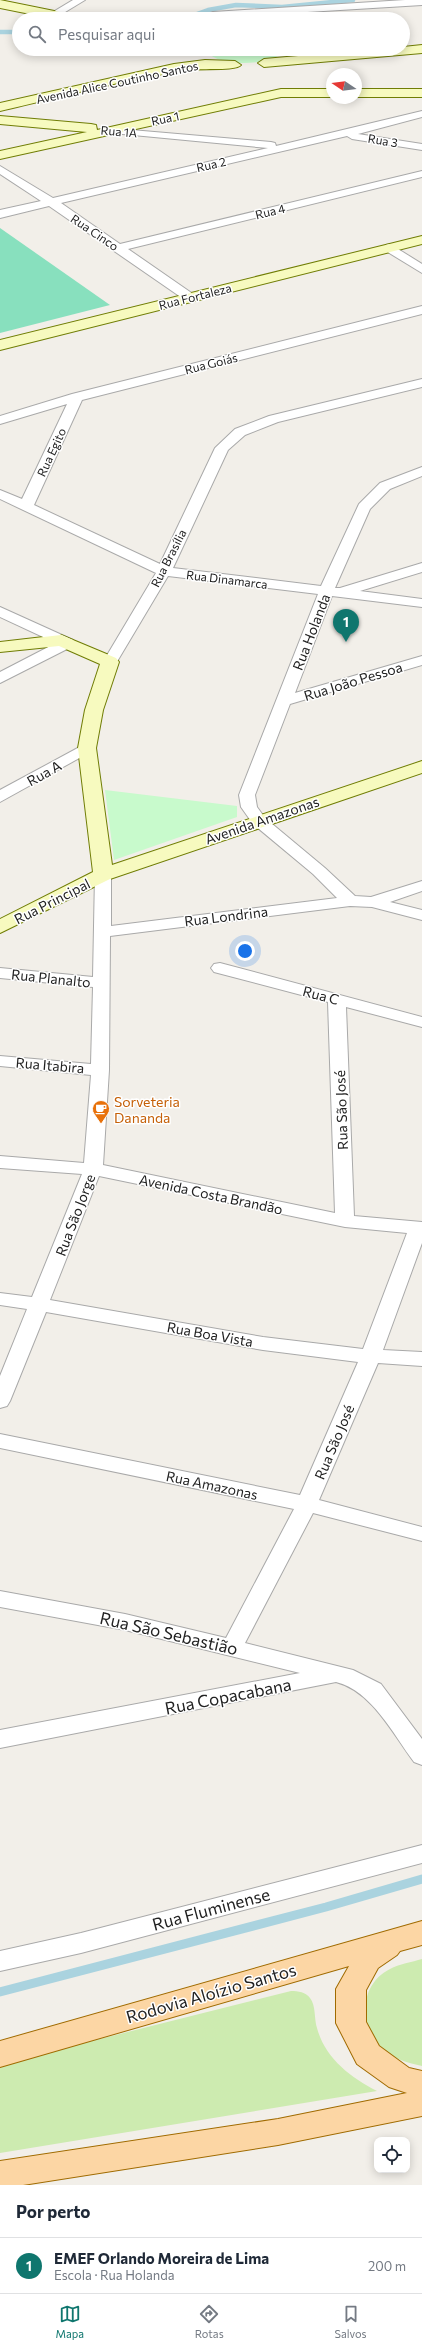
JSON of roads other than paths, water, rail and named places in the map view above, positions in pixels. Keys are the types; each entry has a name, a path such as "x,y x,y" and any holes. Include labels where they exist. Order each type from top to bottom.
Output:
{"main road":[{"name":"Rodovia Aloízio Santos","path":"0,2054 410,1936"},
{"path":"410,1936 368,1960 351,1990 351,2023 368,2055 400,2078 422,2084"},
{"path":"0,2175 278,2132 422,2103"}],"street":[{"path":"58,12 80,0"},
{"path":"254,12 390,2 422,2"},
{"path":"0,4 39,12"},
{"path":"410,44 422,43"},
{"name":"Avenida Alice Coutinho Santos","path":"410,50 422,49"},
{"name":"Avenida Alice Coutinho Santos","path":"0,100 156,66 179,56"},
{"path":"202,56 218,62 252,66 282,56"},
{"name":"Avenida Alice Coutinho Santos","path":"0,107 174,68 205,64 252,66 352,56"},
{"name":"Rua 1","path":"0,155 112,130 276,88 326,92"},
{"path":"362,93 422,93"},
{"name":"Rua 2","path":"0,214 286,146 343,134 422,114"},
{"name":"Rua 1A","path":"0,120 286,146"},
{"name":"Rua 3","path":"343,134 422,147"},
{"name":"Rua Cinco","path":"0,169 52,202 188,297"},
{"name":"Rua 4","path":"119,248 422,174"},
{"name":"Rua Fortaleza","path":"0,345 422,240"},
{"path":"390,248 422,269"},
{"name":"Rua Goiás","path":"0,420 77,397 422,310"},
{"name":"Rua Brasília","path":"103,875 87,748 94,710 110,662 164,571 222,448 240,432 274,419 422,383"},
{"name":"Rua Egito","path":"26,506 77,397"},
{"name":"Rua Holanda","path":"258,821 249,807 247,795 250,783 284,701 332,593 364,508 385,486 422,471"},
{"name":"Rua Dinamarca","path":"0,494 164,571 422,603"},
{"path":"332,593 422,567"},
{"path":"0,610 110,662"},
{"path":"0,647 65,642"},
{"path":"0,678 65,642"},
{"name":"Rua João Pessoa","path":"284,701 422,660"},
{"name":"Rua A","path":"0,797 87,748"},
{"name":"Avenida Amazonas","path":"103,875 258,821 422,767"},
{"path":"258,821 319,871 350,901"},
{"name":"Rua Principal","path":"0,927 103,875"},
{"name":"Rua São Jorge","path":"0,1401 93,1169 100,1070 103,875"},
{"name":"Rua Londrina","path":"103,932 350,901 372,902 422,886"},
{"path":"372,902 422,915"},
{"name":"Rua C","path":"220,968 422,1022"},
{"name":"Rua Planalto","path":"0,973 102,983"},
{"name":"Rua São José","path":"337,999 344,1221"},
{"name":"Rua Itabira","path":"0,1061 100,1070"},
{"name":"Avenida Costa Brandão","path":"0,1162 93,1169 344,1221 420,1228"},
{"name":"Rua São José","path":"232,1647 307,1504 370,1358 420,1228"},
{"name":"Rua Boa Vista","path":"0,1299 40,1304 259,1343 370,1358 422,1359"},
{"name":"Rua Amazonas","path":"0,1441 307,1504 422,1534"},
{"name":"Rua São Sebastião","path":"0,1599 50,1607 232,1647 336,1674"},
{"name":"Rua Copacabana","path":"0,1739 225,1697 336,1674 353,1678 373,1690 422,1756"},
{"name":"Rua Fluminense","path":"0,1961 81,1943 422,1854"}],"waterway":[{"path":"202,12 236,5 282,7 353,0"},
{"path":"0,32 12,32"},
{"path":"0,1992 326,1907 422,1879"}],"place":[{"name":"EMEF Orlando Moreira de Lima","path":"346,642"},
{"name":"Sorveteria Dananda","path":"101,1124"}]}
